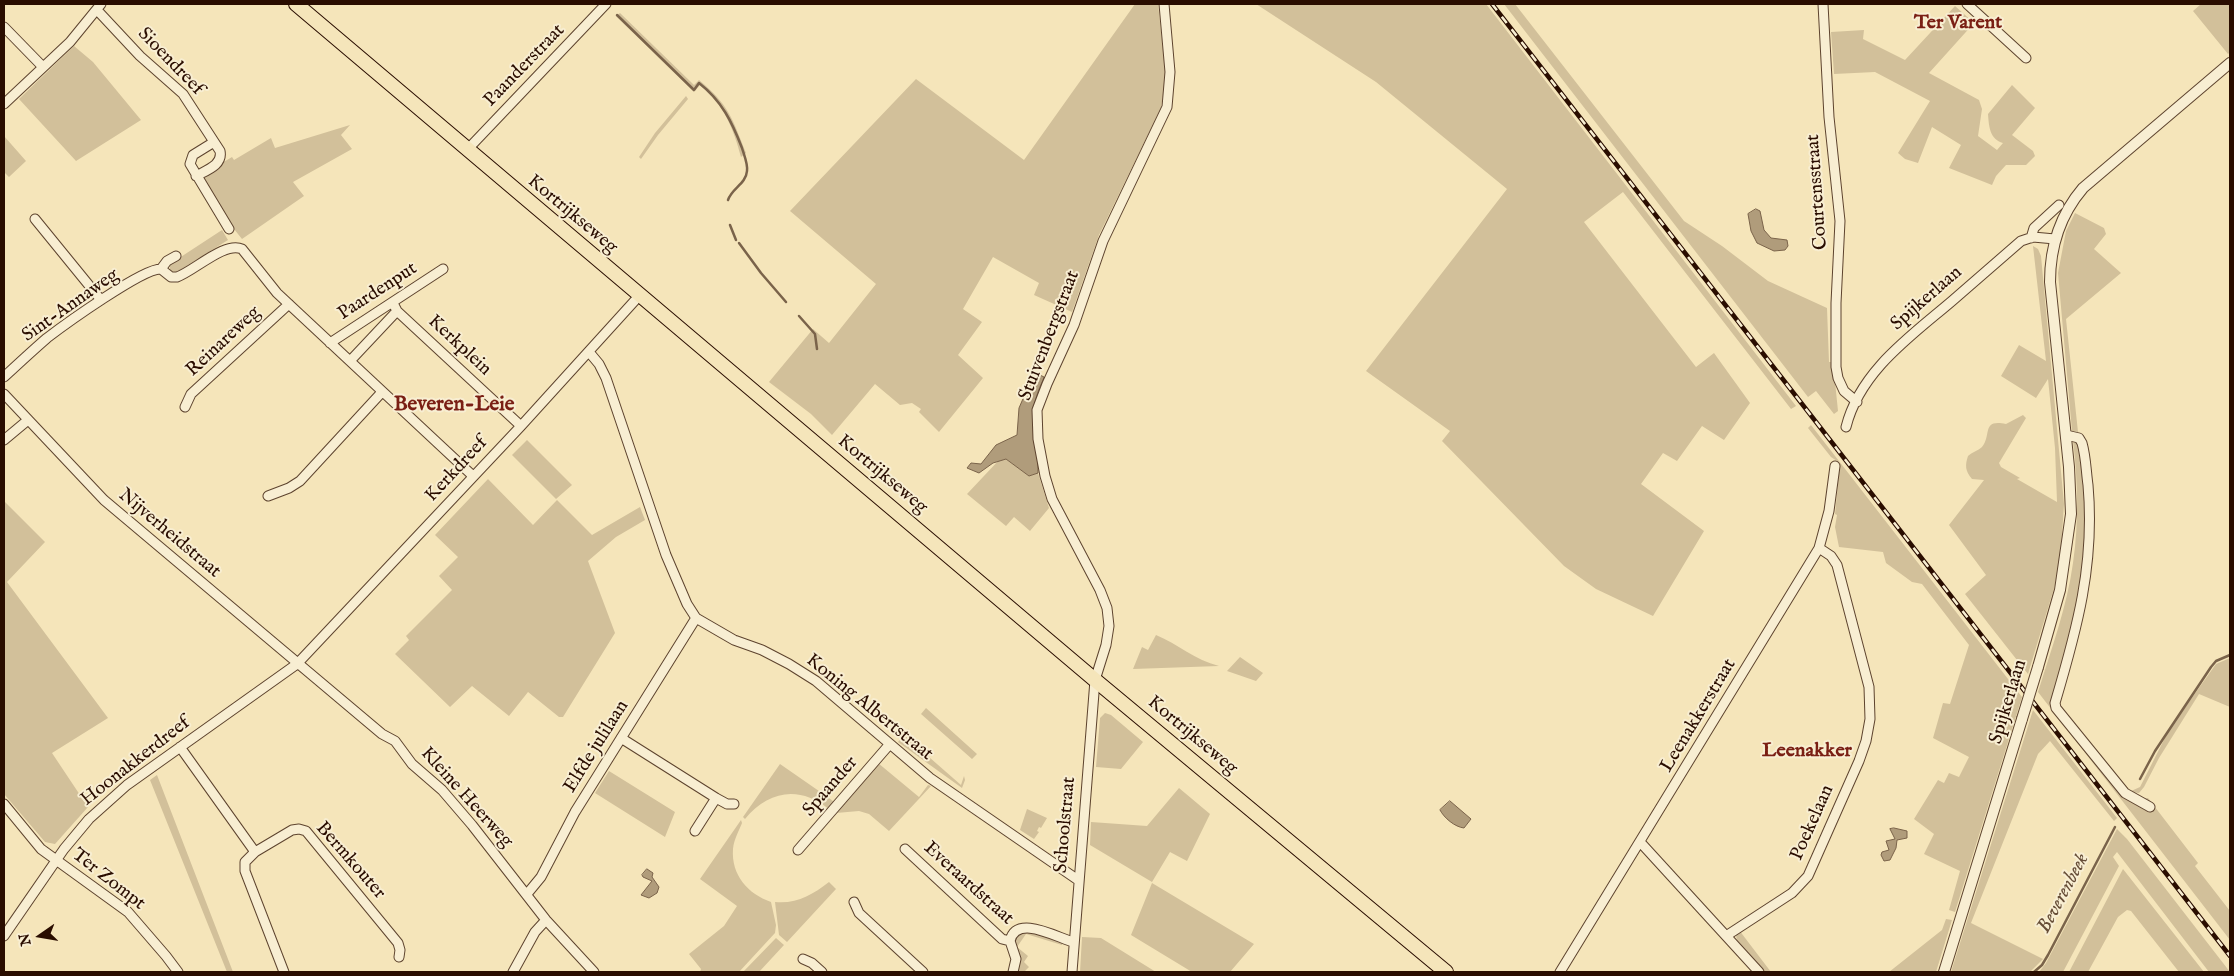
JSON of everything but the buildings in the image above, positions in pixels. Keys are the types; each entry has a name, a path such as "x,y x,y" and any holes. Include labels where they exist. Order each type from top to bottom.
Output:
{"main road":[{"name":"Kortrijkseweg","path":"296,4 1095,680 1446,972"}],"street":[{"name":"Paanderstraat","path":"468,150 606,4"},
{"name":"Stuivenbergstraat","path":"1095,680 1106,645 1109,626 1107,608 1100,590 1052,499 1045,476 1038,439 1037,410 1074,325 1103,241 1167,107 1170,72 1164,4"},
{"name":"Courtensstraat","path":"1823,4 1828,117 1840,221 1836,303 1836,367 1838,378 1844,391 1857,402"},
{"path":"1967,4 2026,58"},
{"path":"4,104 70,42 99,7"},
{"name":"Sioendreef","path":"99,7 140,56 183,94 220,152 220,160 196,176"},
{"path":"4,28 43,67"},
{"name":"Spijkerlaan","path":"1944,972 2038,667 2060,590 2069,538 2071,490 2050,282 2050,268 2055,239 2066,212 2083,188 2230,63"},
{"path":"214,142 191,158 190,165 229,229"},
{"name":"Spijkerlaan","path":"1846,427 1871,376 1895,350 2016,245 2031,238 2034,228 2059,205"},
{"path":"35,219 102,300"},
{"path":"2031,238 2055,239"},
{"path":"161,270 171,277 178,277 227,248 242,248 277,293 473,476"},
{"name":"Sint-Annaweg","path":"4,377 47,338 102,300 151,271 161,270 167,261 176,256"},
{"name":"Paardenput","path":"330,342 395,307 443,270"},
{"name":"Kerkdreef","path":"297,664 521,426 639,296"},
{"name":"Reinareweg","path":"185,408 192,394 289,304"},
{"path":"350,361 395,307"},
{"name":"Kerkplein","path":"395,307 521,426"},
{"name":"Koning Albertstraat","path":"589,352 599,364 606,378 666,555 683,596 696,618 734,640 762,650 789,664 816,681 930,778 1078,880"},
{"path":"268,496 289,488 300,481 382,392"},
{"name":"Nijverheidstraat","path":"4,394 104,500 297,664"},
{"path":"4,440 28,420"},
{"path":"2066,435 2079,438 2083,446 2089,498 2089,528 2087,571 2081,610 2056,708 2125,793 2150,807"},
{"name":"Leenakkerstraat","path":"1560,972 1819,548 1830,511 1835,466"},
{"name":"Poekelaan","path":"1726,936 1792,893 1808,876 1866,741 1870,708 1867,676 1837,565 1831,556 1819,548"},
{"name":"Elfde julilaan","path":"527,894 541,877 575,812 696,618"},
{"name":"Hoonakkerdreef","path":"4,936 74,836 107,801 297,664"},
{"name":"Kleine Heerweg","path":"297,664 382,734 395,741 412,764 442,790 472,825 546,920 594,972"},
{"name":"Schoolstraat","path":"1072,972 1095,680"},
{"path":"621,738 716,798 727,804 734,804"},
{"name":"Spaander","path":"798,850 889,745"},
{"path":"180,747 255,852 245,862 244,870 284,972"},
{"path":"695,831 716,798"},
{"name":"Ter Zompt","path":"4,804 41,849 128,912 178,972"},
{"name":"Bermkouter","path":"255,852 292,830 299,828 306,832 398,943 399,957"},
{"path":"1640,843 1759,972"},
{"name":"Everaardstraat","path":"905,849 1002,938 1010,941"},
{"path":"854,902 859,913 923,972"},
{"path":"513,972 535,932 546,920"},
{"path":"1013,972 1016,959 1010,941 1018,930 1026,927 1074,942"},
{"path":"803,959 812,963 822,972"}],"shaded area":[{"path":"1135,4 1158,4 1166,76 1161,108 1099,235 1072,312 1034,295 1039,283 993,257 963,309 982,322 958,355 983,378 939,432 919,412 921,409 912,403 900,405 875,384 832,435 811,414 769,382 813,329 829,343 876,284 790,211 916,79 1024,160"},
{"path":"1256,4 1486,4 1796,406 1791,409 1623,192 1584,222 1696,367 1714,353 1750,403 1724,440 1702,426 1677,461 1663,453 1641,484 1704,531 1653,616 1596,589 1564,566 1442,441 1450,431 1366,371 1507,189 1376,82"},
{"path":"1504,4 1515,4 1684,221 1722,246 1768,281 1827,308 1829,362 1833,362 1838,411 1834,414 1816,391 1808,397"},
{"path":"2201,4 2230,4 2230,52 2228,54 2193,11"},
{"path":"1955,6 1974,23 1929,73 1979,100 1982,109 1978,136 1997,150 2003,143 1993,136 1988,114 2012,85 2035,108 2012,135 2033,151 2035,156 2026,165 2006,165 1996,176 1992,185 1949,168 1961,145 1932,127 1918,163 1905,159 1898,153 1930,101 1875,72 1834,74 1831,32 1864,30 1863,39 1905,60"},
{"path":"620,13 694,85 699,80 717,97 729,113 746,153 741,157 726,117 708,92 700,85 694,92 616,16"},
{"path":"74,46 93,62 141,120 76,161 19,99"},
{"path":"686,96 688,99 641,159 639,157 655,133"},
{"path":"350,125 341,135 352,149 293,182 304,196 242,239 226,219 203,181 207,172 232,157 234,160 271,138 275,148"},
{"path":"4,136 26,161 9,177 4,172"},
{"path":"1756,209 1760,211 1764,230 1771,238 1787,240 1788,246 1785,250 1774,251 1757,243 1751,231 1748,214"},
{"path":"2075,213 2104,228 2106,234 2094,249 2121,273 2066,319 2078,432 2072,431 2058,273 2066,231"},
{"path":"222,230 228,240 177,272 170,271 170,264"},
{"path":"2033,246 2038,249 2041,256 2064,504 2061,550 2055,585 2028,674 1965,594 1986,575 1949,525 1984,480 1972,479 1968,473 1966,462 1968,456 1982,447 1990,426 1998,423 2006,424 2023,415 2026,418 1999,463 2001,467 2020,478 2017,479 2057,502 2055,448 2048,379 2036,398 2001,376 2019,345 2046,361"},
{"path":"1038,374 1044,377 1037,394 1033,417 1038,473 1029,476 1006,459 993,463 979,473 967,468 971,463 981,464 996,445 1017,435 1019,408 1032,378"},
{"path":"1811,425 2022,697 1955,912 1949,910 1960,871 1924,854 1934,834 1914,819 1938,780 1944,783 1949,773 1959,777 1969,757 1933,738 1943,703 1950,704 1969,645 1922,584 1912,582 1886,563 1883,552 1839,547 1835,527 1837,515 1835,514 1840,463 1831,457 1808,428"},
{"path":"527,440 572,485 556,499 512,455"},
{"path":"2073,441 2079,443 2087,506 2082,592 2052,704 2135,799 2148,798 2198,863 2195,866 2230,911 2230,940 2038,692 2063,612 2073,563 2077,502"},
{"path":"1006,459 1029,476 1038,473 1049,508 1030,531 1014,517 1006,526 967,494 999,460"},
{"path":"488,479 533,525 557,500 592,535 640,507 645,520 616,537 588,561 615,633 563,717 559,717 528,692 509,716 472,686 450,707 395,654 409,640 406,636 452,590 439,576 458,557 435,535"},
{"path":"4,501 45,542 7,582 108,718 52,753 88,807 55,844 45,842 4,794"},
{"path":"1156,635 1202,660 1219,666 1133,669 1142,647 1148,650"},
{"path":"1240,657 1263,673 1256,681 1227,671"},
{"path":"2230,658 2230,707 2199,694 2159,758 2144,787 2139,793 2129,792 2140,787 2169,730 2216,664"},
{"path":"926,708 977,754 972,759 921,714"},
{"path":"2033,710 2117,818 2114,821 2050,741 2038,754 1971,923 2043,959 2030,972 1951,972"},
{"path":"1105,713 1111,715 1143,742 1121,769 1096,767 1100,718"},
{"path":"909,728 905,736 961,785 964,776 965,780 962,788 898,742"},
{"path":"878,763 919,797 928,785 931,786 889,831 869,814 859,811 836,813"},
{"path":"780,764 834,802 829,809 818,801 806,796 784,794 764,802 745,819 743,817"},
{"path":"609,771 675,812 665,837 595,793"},
{"path":"157,775 233,972 227,972 150,780"},
{"path":"1179,788 1210,814 1187,861 1170,852 1152,882 1090,845 1091,822 1147,826"},
{"path":"1450,801 1471,819 1464,828 1450,822 1440,810"},
{"path":"1027,809 1047,818 1041,828 1039,827 1037,831 1039,832 1034,839 1020,830"},
{"path":"741,820 742,823 735,838 733,849 735,867 748,889 771,902 776,925 775,933 739,972 700,972 701,969 689,954 724,926 737,906 700,879"},
{"path":"1890,829 1907,831 1907,838 1897,840 1896,848 1890,860 1884,861 1881,855 1882,852 1889,850 1886,841 1895,839"},
{"path":"2117,829 2127,839 2230,972 2209,972 2117,852 2113,857 2119,866 2063,972 2039,972 2046,963"},
{"path":"647,869 653,873 652,877 659,887 657,893 649,898 641,895 652,881 642,875"},
{"path":"2123,869 2204,972 2179,972 2131,911 2127,910 2118,917 2088,972 2069,972"},
{"path":"829,882 836,889 787,942 779,935 775,902 790,902 804,898"},
{"path":"1152,883 1254,944 1230,972 1192,972 1131,935"},
{"path":"1946,919 1952,920 1936,972 1889,972 1942,930"},
{"path":"1026,930 1062,943 1062,945 1026,934 1017,947 1028,956 1024,962 1029,967 1024,972 1017,972 1019,959 1015,937"},
{"path":"1739,930 1771,972 1764,972 1737,941 1736,935"},
{"path":"1082,937 1101,938 1156,972 1080,972"},
{"path":"776,938 784,945 759,972 743,972"}],"waterway":[{"path":"617,15 694,90 699,83 714,97 725,112 742,148 747,168 744,179 728,200"},
{"path":"730,225 736,240"},
{"path":"739,243 786,302"},
{"path":"799,316 815,334 817,349"},
{"name":"Beverenbeek","path":"2140,779 2155,751 2211,667 2216,661 2230,655"},
{"name":"Beverenbeek","path":"2034,972 2042,965 2048,955 2115,827"}],"railway":[{"path":"1492,4 2230,956"}],"district":[{"name":"Ter Varent","path":"1958,24"},
{"name":"Beveren-Leie","path":"454,406"},
{"name":"Leenakker","path":"1807,752"}]}
